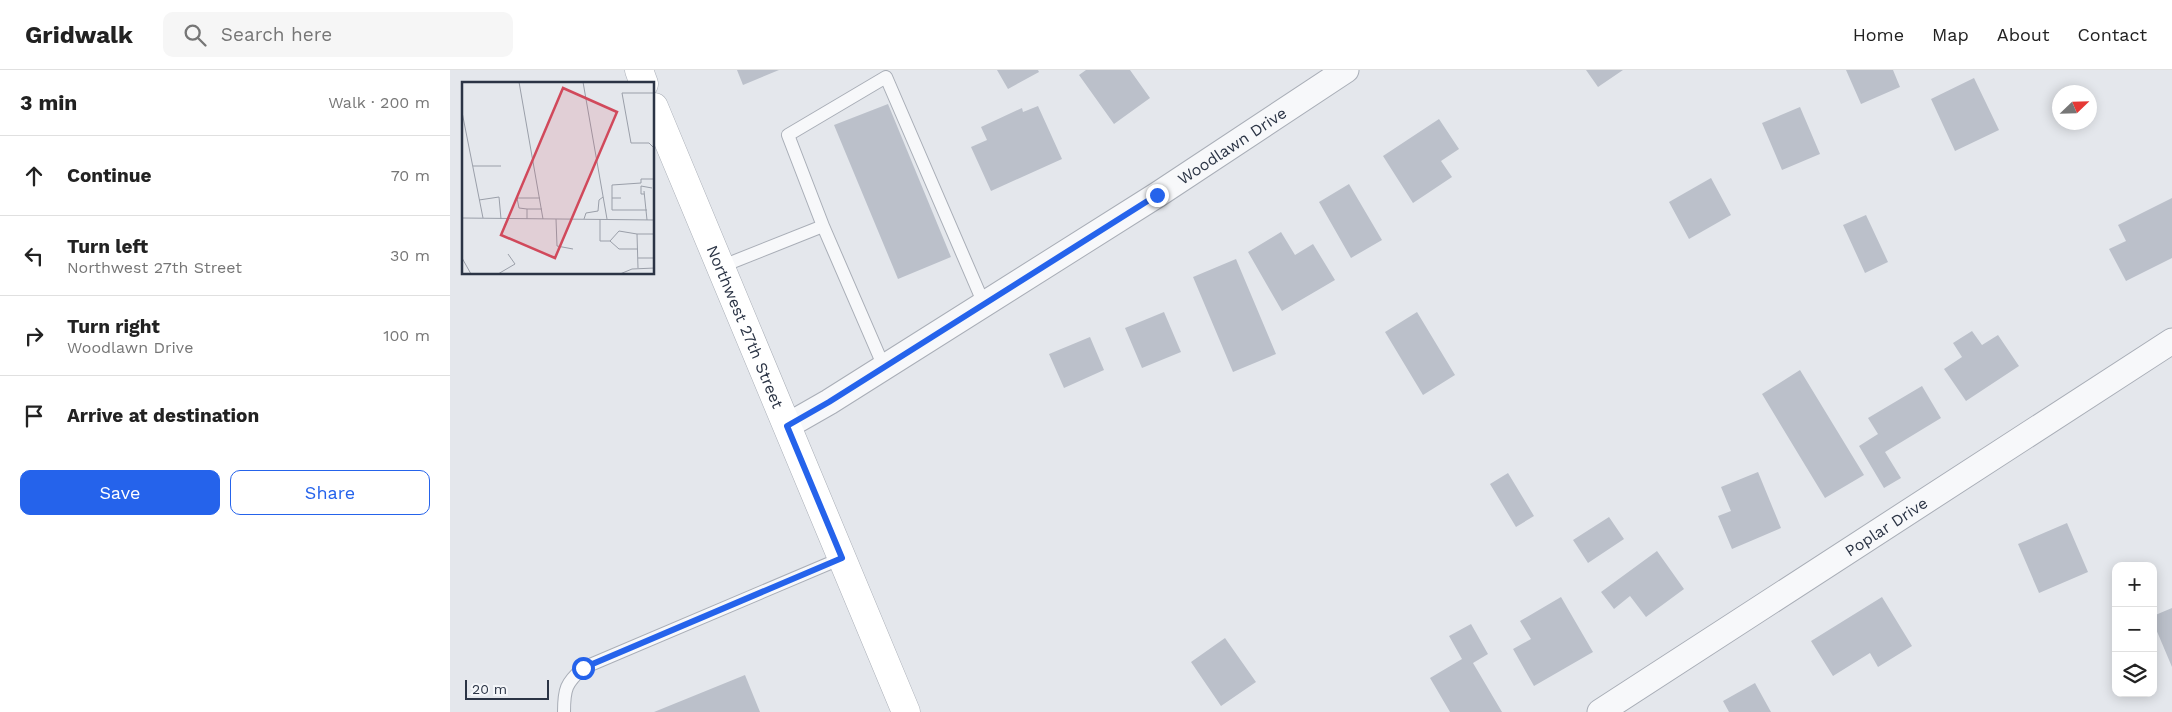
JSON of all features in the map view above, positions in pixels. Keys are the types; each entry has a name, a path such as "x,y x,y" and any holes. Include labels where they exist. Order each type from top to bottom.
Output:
{"main road":[{"path":"639,70 643,82"},
{"name":"Northwest 27th Street","path":"655,108 906,712"}],"street":[{"name":"Woodlawn Drive","path":"787,426 1157,195 1346,70"},
{"name":"Poplar Drive","path":"1600,712 2172,341"}],"lane":[{"path":"884,367 823,226 788,135 886,77 984,304"},
{"path":"720,267 823,226"},
{"path":"564,712 564,692 570,680 583,668 842,558"}],"building":[{"path":"737,70 779,70 743,85"},
{"path":"997,70 1038,70 1039,72 1008,89"},
{"path":"1086,70 1130,70 1150,98 1114,124 1079,75"},
{"path":"1586,70 1623,70 1598,87"},
{"path":"1846,70 1893,70 1900,87 1861,104"},
{"path":"1974,78 1999,130 1955,151 1931,99"},
{"path":"888,104 951,257 898,279 834,125"},
{"path":"1038,106 1062,159 991,191 971,147 987,140 981,127 1022,108 1023,112"},
{"path":"1800,107 1820,154 1782,170 1762,123"},
{"path":"1439,119 1459,149 1441,161 1452,177 1413,203 1383,156"},
{"path":"1711,178 1731,215 1689,239 1669,202"},
{"path":"1349,184 1382,240 1351,258 1319,202"},
{"path":"2172,198 2172,258 2126,281 2109,249 2126,241 2118,225"},
{"path":"1866,215 1888,262 1865,273 1843,225"},
{"path":"1281,232 1295,255 1313,244 1335,280 1282,311 1248,252"},
{"path":"1236,259 1276,354 1233,372 1193,277"},
{"path":"1164,312 1181,352 1142,368 1125,328"},
{"path":"1417,312 1455,375 1423,395 1385,332"},
{"path":"1972,331 1982,345 1998,335 2019,366 1966,401 1944,369 1962,357 1953,343"},
{"path":"1090,337 1104,370 1064,388 1049,354"},
{"path":"1800,370 1864,475 1825,498 1762,394"},
{"path":"1922,386 1941,418 1885,452 1901,478 1884,488 1859,446 1878,434 1868,418"},
{"path":"1758,472 1781,528 1732,549 1718,516 1731,511 1721,487"},
{"path":"1508,473 1534,516 1516,527 1490,484"},
{"path":"1609,517 1624,539 1588,563 1573,540"},
{"path":"2067,523 2088,572 2039,593 2018,544"},
{"path":"1657,551 1684,589 1646,617 1630,596 1614,609 1601,592"},
{"path":"1561,597 1593,652 1534,686 1513,649 1531,639 1520,621"},
{"path":"1882,597 1912,646 1878,667 1870,653 1833,676 1811,641"},
{"path":"2172,608 2172,667 2157,631 2157,614"},
{"path":"1471,624 1488,654 1473,663 1502,712 1450,712 1430,678 1462,659 1449,636"},
{"path":"1225,638 1256,682 1221,706 1191,662"},
{"path":"745,675 760,712 654,712"},
{"path":"1755,683 1771,712 1729,712 1723,701"}],"route":[{"path":"583,668 842,558 787,426 829,402 1157,195"}]}
